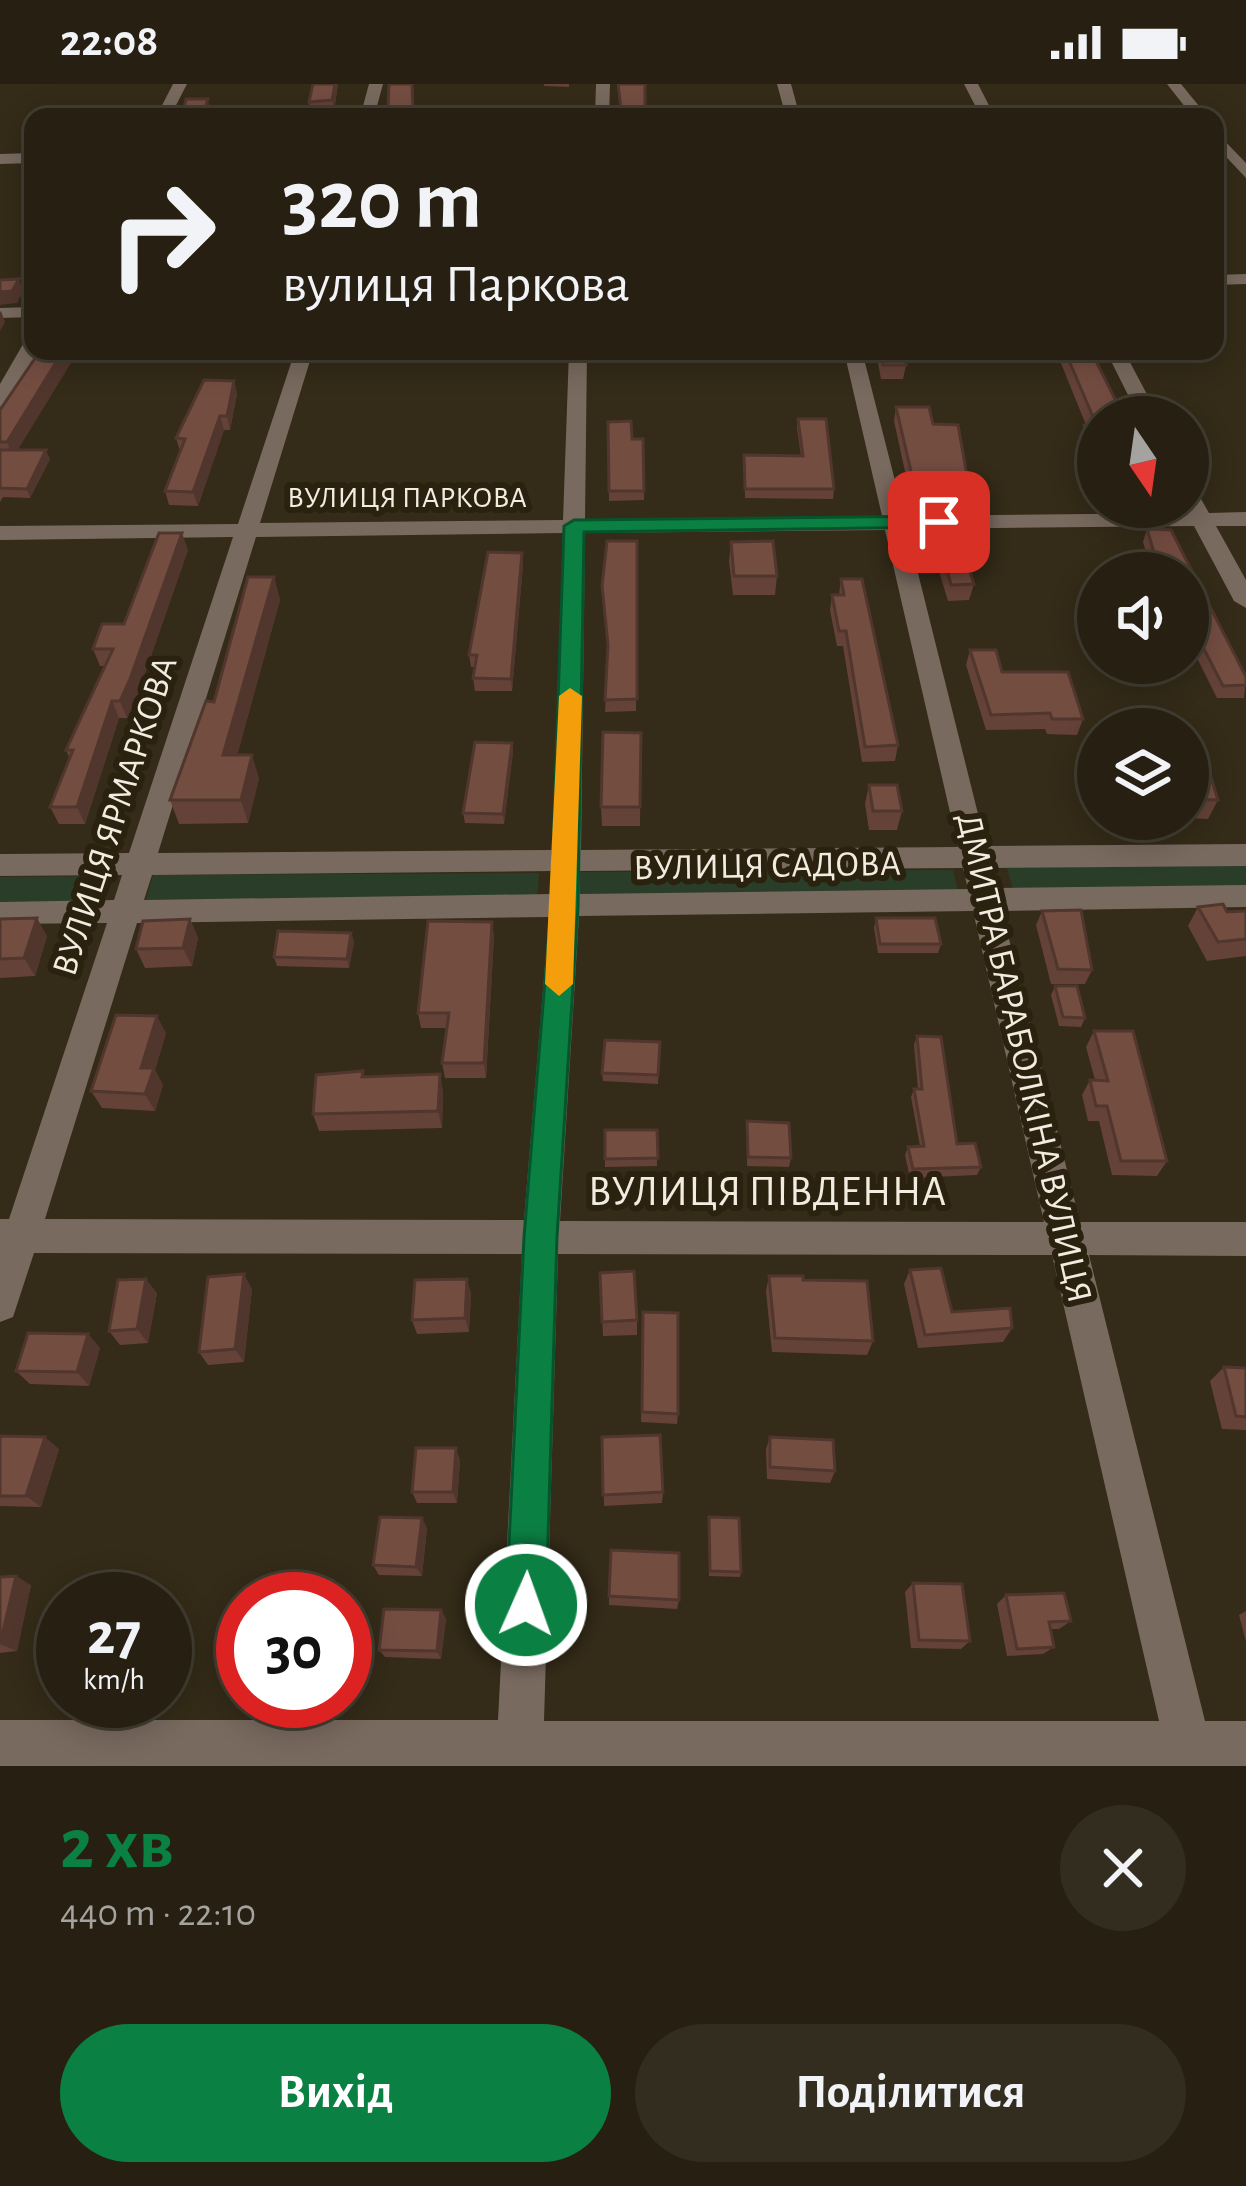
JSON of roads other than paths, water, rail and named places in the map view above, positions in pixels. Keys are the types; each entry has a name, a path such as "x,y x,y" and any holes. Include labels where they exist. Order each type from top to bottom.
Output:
{"street":[{"path":"1174,84 1194,108"},
{"path":"1224,146 1246,173"},
{"path":"0,401 24,359"},
{"name":"ВУЛИЦЯ ЯРМАРКОВА","path":"0,1304 11,1236 125,912 301,360"},
{"path":"520,1755 541,1237 565,907 578,360"},
{"name":"ДМИТРА БАРАБОЛКІНА ВУЛИЦЯ","path":"855,360 979,857 1063,1238 1190,1755"},
{"path":"1120,360 1138,396"},
{"name":"ВУЛИЦЯ ПАРКОВА","path":"1209,519 1246,519"},
{"name":"ВУЛИЦЯ ПАРКОВА","path":"0,533 1077,521"},
{"path":"1205,528 1246,601"},
{"name":"ВУЛИЦЯ САДОВА","path":"0,865 1246,855"},
{"name":"ВУЛИЦЯ САДОВА","path":"0,913 1246,896"},
{"name":"ВУЛИЦЯ ПІВДЕННА","path":"11,1236 1246,1239"},
{"path":"0,1743 520,1755 1190,1755 1246,1744"}]}
